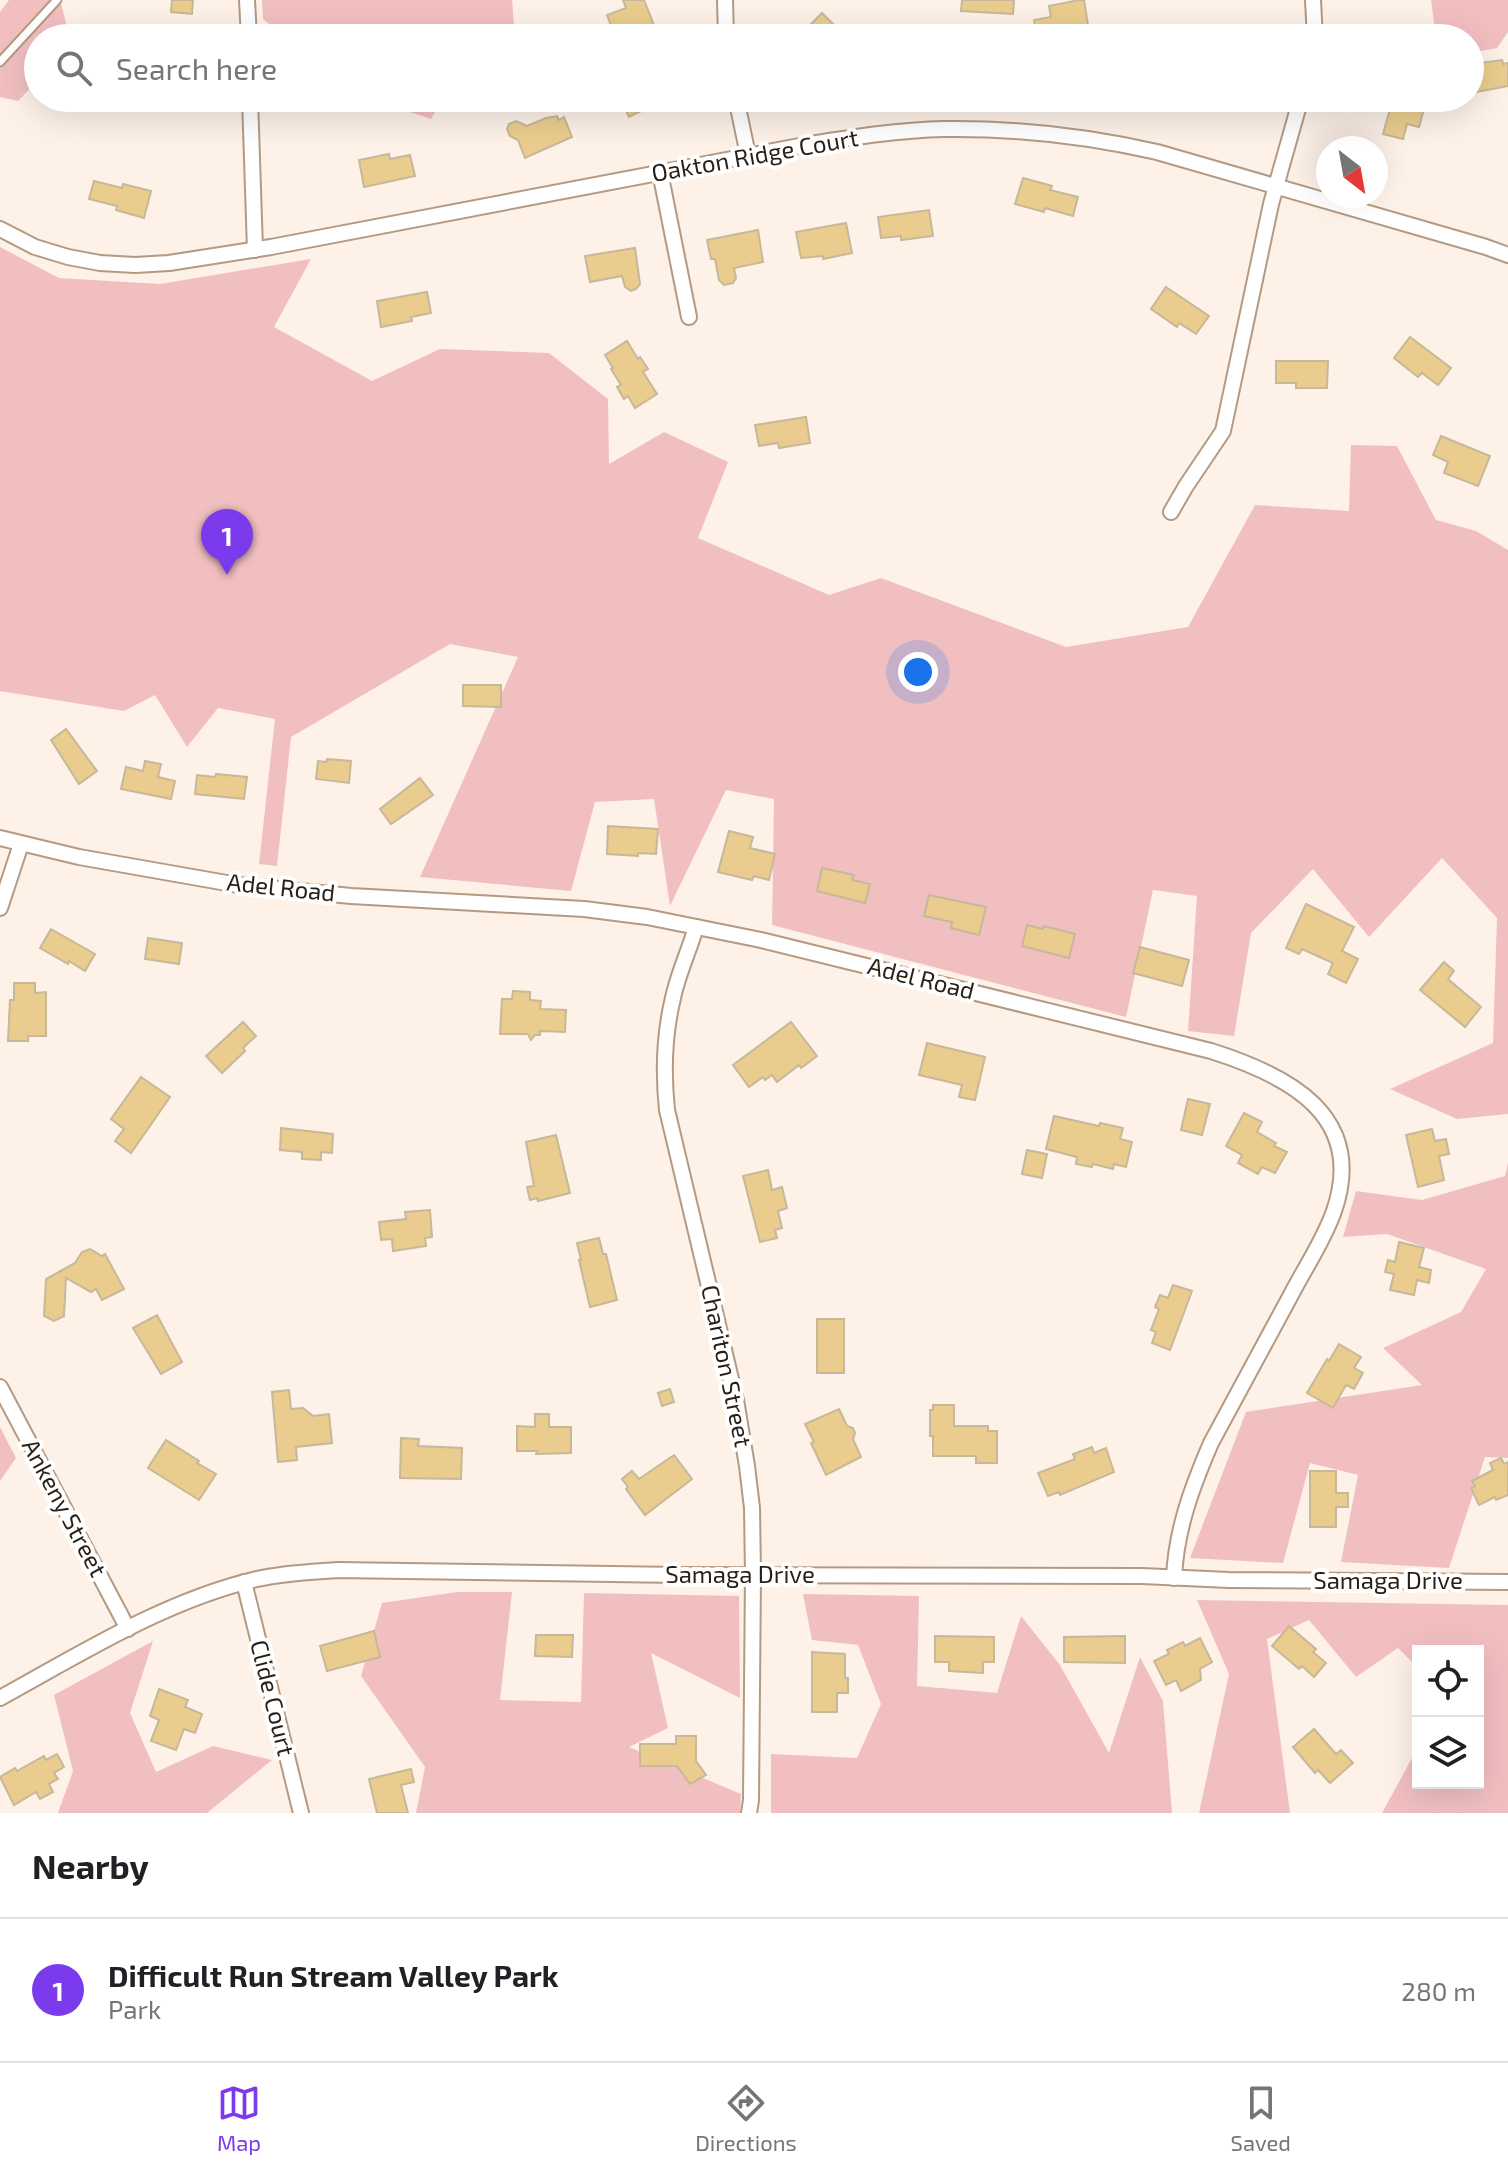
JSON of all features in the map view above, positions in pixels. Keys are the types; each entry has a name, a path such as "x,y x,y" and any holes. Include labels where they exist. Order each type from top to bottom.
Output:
{"street":[{"path":"247,0 248,24"},
{"path":"725,0 726,24"},
{"path":"1313,0 1314,24"},
{"path":"250,112 255,250"},
{"path":"739,112 748,155"},
{"path":"1171,512 1223,431 1276,185 1297,112"},
{"name":"Oakton Ridge Court","path":"0,229 35,247 68,257 100,263 169,263 255,250 748,155 876,134 942,129 1009,130 1108,141 1157,152 1508,255"},
{"path":"660,172 689,317"},
{"name":"Adel Road","path":"0,838 79,857 238,885 351,896 584,909 647,917 761,940 1211,1051 1271,1073 1302,1092 1326,1119 1337,1145 1341,1173 1334,1212 1197,1474 1180,1526 1174,1578"},
{"path":"0,908 21,844"},
{"name":"Chariton Street","path":"696,927 673,998 665,1046 664,1078 667,1110 736,1400 752,1508 749,1813"},
{"name":"Ankeny Street","path":"0,1387 128,1629"},
{"name":"Samaga Drive","path":"0,1698 128,1629 206,1594 244,1582 337,1570 1508,1582"},
{"name":"Clide Court","path":"244,1582 301,1813"}],"lane":[{"path":"35,24 57,0"},
{"path":"0,62 24,36"}],"shaded area":[{"path":"9,0 60,0 66,24 24,24 24,95 18,101 0,97 0,12"},
{"path":"262,0 512,0 514,24 269,24 263,19"},
{"path":"1431,0 1508,0 1508,32 1497,48 1484,50 1484,24 1434,24"},
{"path":"410,112 435,112 431,119"},
{"path":"0,247 59,278 160,284 311,259 274,327 372,381 440,349 549,353 608,399 609,464 664,432 728,462 698,538 829,595 881,578 1066,647 1188,627 1255,505 1349,511 1351,445 1397,446 1436,520 1476,531 1508,550 1508,1114 1457,1119 1390,1089 1493,1043 1497,918 1442,858 1369,937 1313,869 1251,933 1234,1036 1188,1031 1197,896 1153,890 1126,1017 772,925 774,799 726,790 670,906 654,799 595,802 571,891 420,877 518,657 450,644 291,737 277,866 259,864 275,719 218,708 187,747 155,695 124,711 0,691"},
{"path":"1508,1163 1508,1458 1485,1457 1449,1568 1341,1562 1358,1475 1310,1463 1283,1563 1190,1558 1246,1412 1422,1385 1383,1348 1461,1312 1486,1269 1387,1234 1343,1237 1356,1191 1422,1200 1505,1176"},
{"path":"0,1427 16,1458 0,1481"},
{"path":"457,1592 512,1592 500,1700 581,1702 584,1593 739,1596 740,1698 651,1653 668,1728 629,1747 741,1794 740,1813 416,1813 425,1767 361,1676 382,1603"},
{"path":"803,1594 919,1596 917,1686 997,1693 1021,1616 1060,1665 1109,1753 1140,1657 1163,1701 1172,1813 771,1813 771,1754 857,1758 881,1704 858,1645 812,1640"},
{"path":"1197,1600 1508,1605 1508,1813 1382,1813 1412,1758 1412,1789 1484,1789 1484,1645 1412,1645 1412,1662 1398,1648 1356,1677 1309,1620 1267,1639 1290,1813 1199,1813 1229,1674"},
{"path":"153,1641 130,1713 156,1772 213,1746 272,1760 207,1813 58,1813 73,1771 54,1695"}],"building":[{"path":"172,0 193,0 192,14 171,12"},
{"path":"623,0 644,0 653,24 610,24 607,15 626,8"},
{"path":"962,0 1014,0 1013,14 961,11"},
{"path":"1084,0 1088,24 1035,24 1034,20 1051,17 1049,6"},
{"path":"822,13 833,24 811,24"},
{"path":"1502,60 1503,64 1508,63 1508,86 1484,90 1484,62"},
{"path":"1389,112 1423,112 1419,127 1407,124 1403,139 1383,134"},
{"path":"557,116 559,120 564,117 572,137 525,158 518,140 510,136 507,129 509,124 516,121 527,126"},
{"path":"389,154 390,159 410,155 415,176 364,187 359,160"},
{"path":"1023,178 1052,186 1050,190 1078,197 1073,216 1015,204"},
{"path":"94,181 151,191 144,218 116,210 117,206 89,199"},
{"path":"929,210 933,236 901,240 901,236 881,238 878,217"},
{"path":"846,223 852,253 823,259 823,256 801,258 796,232"},
{"path":"758,230 763,262 734,268 736,278 733,283 724,285 719,280 715,259 711,259 707,240"},
{"path":"635,248 640,284 636,289 631,291 625,287 622,276 590,282 585,256"},
{"path":"1166,287 1209,316 1196,334 1179,323 1177,327 1151,309"},
{"path":"427,292 431,313 411,317 412,321 381,327 377,301"},
{"path":"1410,337 1451,368 1438,385 1422,373 1418,377 1394,358"},
{"path":"627,341 648,369 643,372 657,394 635,408 628,396 624,399 617,387 621,385 605,355"},
{"path":"1276,361 1328,361 1327,388 1296,388 1296,383 1276,383"},
{"path":"806,417 810,443 779,448 778,443 759,446 755,425"},
{"path":"1441,436 1490,456 1478,486 1444,473 1448,462 1433,455"},
{"path":"463,685 501,685 501,707 463,706"},
{"path":"66,729 97,771 79,784 51,740"},
{"path":"327,759 351,761 349,783 316,779 318,761 326,762"},
{"path":"145,761 161,764 158,777 175,781 171,799 121,789 126,767 143,771"},
{"path":"216,774 247,777 244,799 195,794 197,775 215,777"},
{"path":"420,778 433,795 391,824 380,809"},
{"path":"608,826 658,829 656,854 607,854"},
{"path":"729,831 753,837 750,848 775,854 769,880 754,876 752,880 718,872"},
{"path":"822,868 854,875 852,880 870,884 865,903 817,891"},
{"path":"929,895 986,907 979,935 951,928 952,922 924,916"},
{"path":"1306,904 1354,927 1342,951 1358,959 1346,983 1328,974 1333,963 1302,949 1299,954 1286,948"},
{"path":"1027,925 1075,934 1069,958 1022,946"},
{"path":"51,929 95,954 85,971 40,948"},
{"path":"148,938 182,943 179,964 145,959"},
{"path":"1140,947 1189,960 1182,986 1133,973"},
{"path":"1444,962 1454,971 1448,979 1481,1007 1465,1027 1420,990"},
{"path":"14,983 35,983 35,993 46,992 46,1036 28,1036 28,1041 8,1041"},
{"path":"513,991 530,992 530,1000 541,1001 540,1009 566,1010 565,1032 540,1031 540,1035 535,1035 531,1040 528,1034 500,1034 502,999 512,999"},
{"path":"243,1022 256,1036 222,1073 206,1056"},
{"path":"791,1022 817,1056 777,1082 772,1075 749,1087 733,1065"},
{"path":"927,1043 985,1057 975,1100 959,1097 962,1085 919,1075"},
{"path":"141,1077 170,1097 131,1153 115,1141 124,1129 111,1119"},
{"path":"1188,1099 1210,1104 1202,1135 1181,1130"},
{"path":"1244,1113 1262,1122 1257,1132 1287,1152 1275,1173 1262,1167 1258,1174 1238,1163 1242,1155 1226,1146"},
{"path":"1054,1116 1123,1128 1120,1139 1132,1142 1126,1167 1114,1164 1113,1169 1076,1164 1077,1157 1046,1149"},
{"path":"281,1128 333,1134 332,1153 321,1152 321,1160 302,1159 302,1152 280,1150"},
{"path":"1432,1129 1435,1141 1446,1139 1449,1154 1439,1156 1444,1180 1418,1187 1406,1135"},
{"path":"556,1135 570,1193 530,1200 527,1187 534,1186 526,1142"},
{"path":"1027,1150 1047,1154 1042,1178 1022,1174"},
{"path":"768,1170 772,1190 782,1187 787,1208 778,1211 782,1228 775,1230 777,1238 760,1242 743,1176"},
{"path":"430,1210 432,1237 425,1238 426,1246 393,1251 392,1239 381,1240 379,1222 406,1219 405,1212"},
{"path":"599,1238 617,1300 590,1307 577,1243"},
{"path":"1399,1242 1424,1248 1419,1267 1431,1270 1429,1283 1417,1280 1414,1295 1390,1290 1394,1274 1385,1272 1388,1260 1395,1262"},
{"path":"90,1249 102,1256 105,1254 124,1289 102,1300 96,1289 91,1292 66,1278 64,1316 54,1321 44,1316 46,1279 75,1263 82,1252"},
{"path":"1173,1285 1192,1291 1170,1350 1152,1343 1156,1332 1151,1330 1159,1309 1155,1307 1160,1295 1168,1298"},
{"path":"157,1315 182,1362 161,1374 133,1328"},
{"path":"817,1319 844,1319 844,1373 817,1373"},
{"path":"1339,1344 1361,1357 1354,1368 1363,1373 1354,1389 1346,1385 1333,1408 1307,1393"},
{"path":"670,1389 674,1402 662,1406 658,1393"},
{"path":"289,1390 291,1409 303,1408 313,1416 329,1414 332,1443 296,1447 297,1460 278,1462 272,1392"},
{"path":"933,1405 954,1405 954,1426 988,1426 988,1431 997,1431 997,1463 976,1463 976,1456 933,1456 930,1410 933,1410"},
{"path":"839,1409 847,1426 853,1428 853,1439 861,1457 826,1475 805,1424"},
{"path":"535,1414 549,1414 549,1427 571,1427 571,1453 517,1451 517,1426 535,1427"},
{"path":"401,1438 419,1439 418,1446 462,1448 461,1479 400,1478"},
{"path":"166,1440 216,1474 199,1500 148,1468"},
{"path":"1092,1447 1094,1453 1106,1448 1114,1472 1060,1495 1059,1492 1048,1496 1038,1473 1075,1459 1073,1454"},
{"path":"674,1455 692,1479 645,1515 622,1479 632,1471 639,1479"},
{"path":"1501,1458 1504,1464 1508,1462 1508,1495 1479,1505 1471,1488 1475,1486 1472,1481 1493,1470 1490,1463"},
{"path":"1310,1471 1336,1471 1336,1493 1348,1493 1348,1507 1336,1507 1336,1527 1310,1527"},
{"path":"1289,1626 1316,1649 1313,1652 1326,1663 1314,1677 1302,1666 1299,1669 1272,1646"},
{"path":"374,1631 380,1657 327,1671 320,1646"},
{"path":"536,1635 573,1635 572,1657 535,1656"},
{"path":"935,1636 994,1637 994,1662 983,1662 983,1673 949,1671 949,1662 935,1662"},
{"path":"1125,1636 1125,1663 1064,1662 1064,1637"},
{"path":"1200,1638 1212,1662 1200,1669 1201,1680 1181,1691 1176,1680 1166,1685 1154,1661 1183,1642 1185,1646"},
{"path":"812,1652 845,1654 848,1693 837,1693 837,1712 812,1712"},
{"path":"159,1689 188,1700 185,1707 202,1714 195,1733 184,1729 176,1750 151,1741 159,1720 150,1716"},
{"path":"1314,1729 1336,1754 1341,1750 1353,1763 1330,1783 1318,1770 1315,1773 1293,1747"},
{"path":"676,1736 696,1736 696,1761 706,1775 690,1784 677,1766 640,1766 640,1744 676,1744"},
{"path":"57,1754 64,1767 54,1773 58,1779 49,1784 53,1792 40,1799 36,1792 14,1805 0,1777 44,1756 46,1760"},
{"path":"411,1769 414,1782 401,1785 408,1813 377,1813 369,1779"}],"place":[{"name":"Difficult Run Stream Valley Park","path":"227,575"}]}
